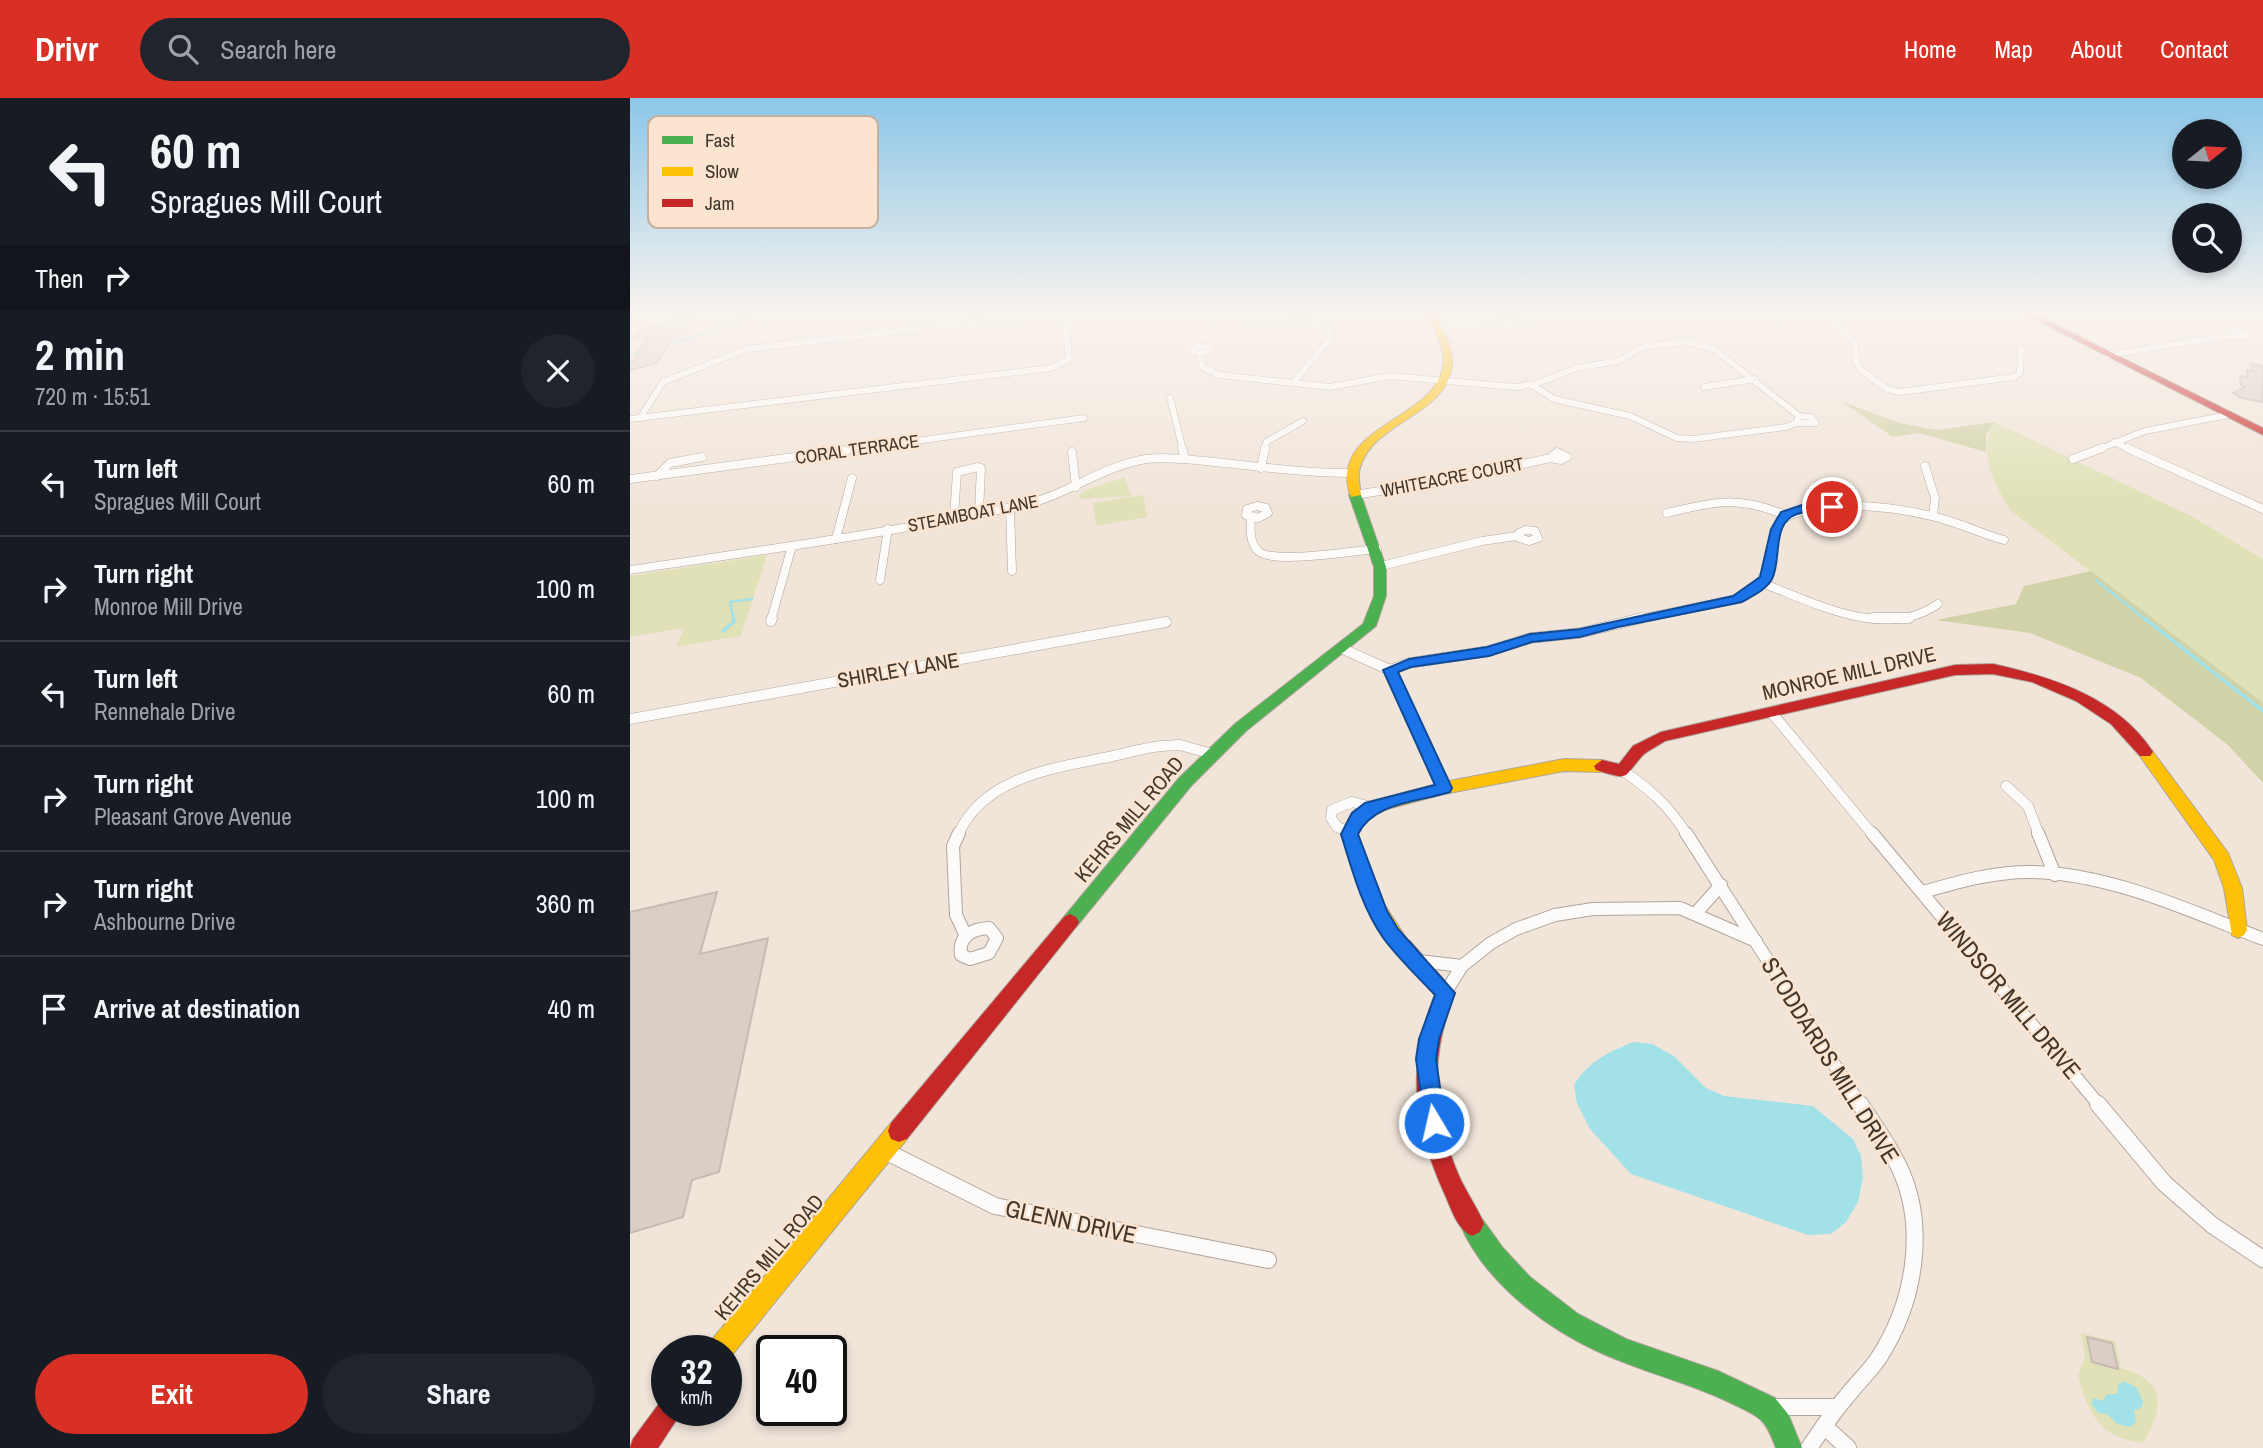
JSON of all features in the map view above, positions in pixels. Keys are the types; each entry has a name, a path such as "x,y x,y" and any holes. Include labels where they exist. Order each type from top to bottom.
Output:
{"street":[{"path":"640,418 663,382 676,377"},
{"path":"630,419 977,377"},
{"path":"1241,377 1335,387 1385,377"},
{"path":"1293,383 1298,377"},
{"path":"1401,377 1506,388 1532,385 1553,377"},
{"path":"1443,381 1444,377"},
{"path":"1532,385 1554,399 1630,416 1674,437 1671,440 1680,446 1690,444 1693,439 1797,420 1752,377"},
{"path":"1871,377 1887,389 1900,392 2014,377"},
{"path":"2152,377 2263,432"},
{"path":"1704,387 1755,379"},
{"name":"KEHRS MILL ROAD","path":"732,1335 1185,782 1241,727 1358,637 1375,616 1383,583 1381,566 1377,549 1354,495 1352,473 1357,456 1367,440 1430,398 1443,381"},
{"path":"1170,398 1185,459"},
{"path":"2073,459 2159,427 2228,415"},
{"name":"CORAL TERRACE","path":"630,479 1084,418"},
{"path":"1261,468 1265,442 1303,421"},
{"path":"2114,442 2263,509"},
{"path":"1072,452 1076,487"},
{"path":"657,476 663,465 670,461 702,457"},
{"name":"STEAMBOAT LANE","path":"630,570 836,539 1036,502 1129,462 1157,458 1352,473"},
{"name":"WHITEACRE COURT","path":"1354,495 1452,480 1550,458"},
{"path":"1925,466 1935,498 1933,516"},
{"path":"954,516 957,472 978,467 981,468 979,512"},
{"path":"836,539 852,478"},
{"path":"1818,485 1824,507"},
{"path":"1667,513 1729,499 1756,503 1785,515"},
{"path":"1010,507 1012,572"},
{"path":"1343,649 1390,670 1436,657 1489,652 1530,638 1580,633 1617,623 1724,603 1745,596 1762,583 1769,572 1777,529 1785,515 1802,508 1901,511 1933,516 2004,540"},
{"path":"1251,518 1249,528 1256,548 1262,553 1279,556 1377,549"},
{"path":"880,580 888,529"},
{"path":"1381,566 1416,561 1470,542 1517,536"},
{"path":"771,621 792,546"},
{"path":"1762,583 1841,611 1889,619 1920,615 1938,604"},
{"name":"SHIRLEY LANE","path":"630,719 1166,622"},
{"name":"MONROE MILL DRIVE","path":"1623,771 1629,757 1647,743 1661,737 1955,670 1993,669 2036,678 2059,687 2116,720 2147,755 2222,858 2233,888 2238,930"},
{"path":"1390,670 1444,788"},
{"name":"WINDSOR MILL DRIVE","path":"1772,713 2164,1183 2212,1225 2263,1259"},
{"path":"966,936 956,915 953,846 962,824 994,792 1018,779 1046,769 1145,749 1183,746 1212,754"},
{"path":"1350,832 1365,812 1444,788 1564,765 1591,764 1623,771"},
{"name":"STODDARDS MILL DRIVE","path":"1623,771 1648,788 1671,809 1896,1160 1912,1205 1914,1262 1905,1310 1878,1360 1837,1407 1809,1448"},
{"path":"2006,786 2028,806 2055,875"},
{"path":"1350,832 1337,827 1331,818 1332,810 1343,803 1360,801 1365,812"},
{"path":"1350,832 1362,873 1379,914 1392,934 1445,993"},
{"path":"1923,892 1994,874 2036,872 2101,882 2263,939"},
{"path":"1696,913 1721,885"},
{"path":"1756,941 1680,908 1611,907 1555,915 1491,943 1461,966 1445,993 1432,1028 1426,1059 1436,1138 1455,1196 1489,1254 1513,1281 1566,1321 1591,1335 1717,1382 1766,1408 1780,1423 1789,1448"},
{"path":"1419,961 1461,966"},
{"name":"GLENN DRIVE","path":"885,1151 995,1206 1268,1259"},
{"path":"1766,1408 1837,1407"},
{"path":"642,1448 658,1426"},
{"path":"1824,1426 1848,1448"}],"green space":[{"path":"1841,401 1899,423 1937,430 1995,422 1986,435 1986,452 1919,433 1893,437"},
{"path":"1995,422 2195,518 2263,559 2263,703 2010,510 1993,478 1987,456 1989,433"},
{"path":"1125,477 1131,496 1079,499 1079,495 1084,491"},
{"path":"1143,495 1147,517 1096,526 1093,503"},
{"path":"767,555 741,636 676,647 684,628 630,637 630,576"},
{"path":"2091,571 2263,703 2263,783 2228,745 2141,678 2030,633 1936,620 2016,604 2024,586"},
{"path":"2081,1333 2115,1341 2121,1368 2147,1380 2154,1388 2158,1407 2143,1443 2117,1436 2107,1430 2087,1404 2078,1373 2085,1359"}],"water":[{"path":"1634,1042 1652,1044 1674,1056 1706,1088 1724,1096 1813,1106 1853,1139 1861,1156 1863,1178 1858,1202 1846,1222 1831,1234 1808,1235 1631,1174 1590,1129 1577,1103 1574,1085 1600,1058"},
{"path":"2124,1381 2137,1388 2143,1402 2141,1408 2134,1410 2136,1422 2130,1427 2117,1424 2107,1414 2098,1413 2091,1403 2094,1398 2103,1401 2107,1394 2117,1394 2118,1385"}],"building":[{"path":"2240,377 2263,377 2263,402 2241,398 2233,393 2245,387 2241,385"},
{"path":"717,892 700,954 768,938 719,1172 692,1180 683,1217 630,1233 630,912"},
{"path":"2087,1337 2112,1343 2118,1369 2092,1362"}],"waterway":[{"path":"2097,581 2146,620"},
{"path":"734,620 730,602 752,599"},
{"path":"723,631 734,622 733,618"},
{"path":"2144,618 2263,711"}],"traffic: fast":[{"path":"1070,922 1185,782 1241,727 1369,626 1380,596 1380,567 1355,495"},
{"path":"1472,1224 1508,1272 1552,1311 1605,1342 1718,1384 1762,1405 1776,1418 1789,1448"}],"traffic: slow":[{"path":"1355,495 1353,471 1361,452 1375,436 1430,397 1443,383 1445,377"},
{"path":"2145,752 2222,858 2233,888 2238,930"},
{"path":"1403,947 1377,908 1359,864 1349,834 1358,817 1371,807 1444,788 1564,765 1602,766"},
{"path":"732,1335 899,1131"}],"traffic: jam":[{"path":"2153,377 2263,432"},
{"path":"1602,766 1623,771 1638,750 1661,737 1955,670 1993,669 2036,678 2081,698 2116,720 2145,752"},
{"path":"899,1131 1070,922"},
{"path":"1403,947 1445,993 1429,1039 1426,1062 1429,1110 1450,1182 1472,1224"},
{"path":"642,1448 658,1426"}],"route":[{"path":"1434,1123 1426,1059 1429,1039 1445,993 1392,934 1379,914 1349,834 1358,817 1371,807 1444,788 1390,670 1436,657 1489,652 1530,638 1580,633 1737,599 1752,591 1766,578 1779,521 1785,515 1802,508 1832,507"}]}
